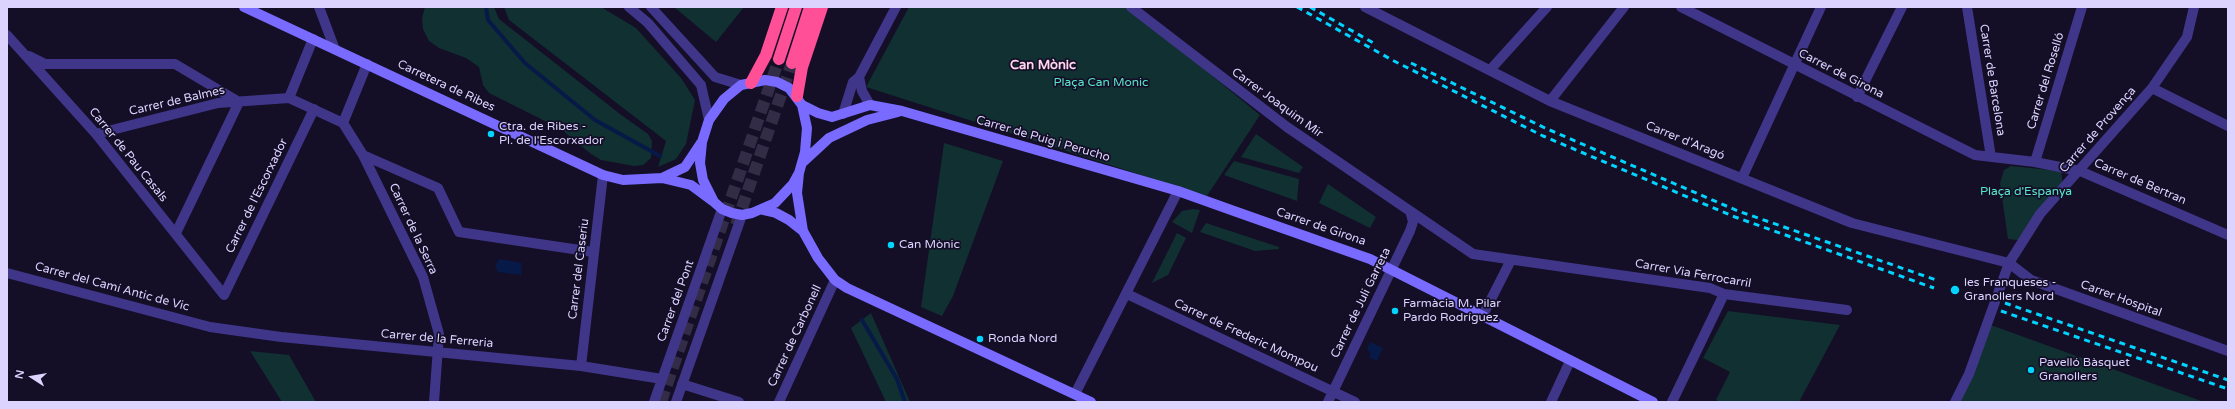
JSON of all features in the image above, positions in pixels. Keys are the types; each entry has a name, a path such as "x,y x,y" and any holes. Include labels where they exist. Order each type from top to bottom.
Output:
{"highway":[{"path":"746,84 766,55 782,7"},
{"path":"779,59 796,7"},
{"path":"792,63 810,7"},
{"path":"799,100 802,68 822,7"}],"street":[{"name":"Carretera de Ribes","path":"244,7 313,39 334,47 367,64 603,174 623,180 662,178 691,185 714,202"},
{"path":"319,7 334,47"},
{"path":"628,7 648,23 701,85 709,120"},
{"path":"651,7 715,77 746,84"},
{"path":"844,114 849,90 853,82 860,76 896,7"},
{"name":"Carrer Joaquim Mir","path":"1131,7 1287,127 1411,214"},
{"path":"1490,70 1547,7"},
{"path":"1550,101 1624,7"},
{"name":"Carrer de Girona","path":"1681,7 1857,97 1975,155 1991,157"},
{"path":"1742,178 1820,7"},
{"path":"1857,97 1902,7"},
{"name":"Carrer de Barcelona","path":"1967,7 1991,157"},
{"name":"Carrer del Roselló","path":"2035,162 2082,7"},
{"name":"Carrer de Provença","path":"2009,263 2040,214 2080,171 2152,88 2187,36 2194,7"},
{"name":"Carrer d'Aragó","path":"1372,8 1550,101 1852,223 2009,263"},
{"name":"Carrer de Pau Casals","path":"7,35 96,134 224,295"},
{"path":"313,39 289,98 342,123 367,64"},
{"path":"23,53 44,64 175,64 239,102 176,233"},
{"path":"799,173 786,194 763,210 742,215 722,209 714,202 703,180 700,163 702,142 709,120 724,99 746,84 764,80 777,82 789,88 799,100 818,113 832,117 844,114 870,106 862,90 860,76"},
{"path":"2152,88 2228,126"},
{"name":"Carrer de Balmes","path":"96,134 218,103 289,98"},
{"path":"799,100 807,128 797,193 803,231 818,258 835,280 847,288 1091,402"},
{"name":"Carrer de Puig i Perucho","path":"870,106 902,111 1178,191"},
{"name":"Carrer de l'Escorxador","path":"224,295 314,109"},
{"path":"802,163 829,138 867,120 902,111"},
{"name":"Carrer de la Serra","path":"342,123 364,155 423,276 439,334 434,402"},
{"name":"Carretera de Ribes","path":"662,178 684,167 702,142"},
{"path":"364,155 438,188 459,232 593,252"},
{"name":"Carrer de Bertran","path":"1991,157 2035,162 2080,171 2228,235"},
{"name":"Carrer del Caseriu","path":"580,366 603,174"},
{"path":"1075,394 1178,191"},
{"name":"Carrer de Girona","path":"1178,191 1370,259 1653,402"},
{"name":"Carrer del Pont","path":"654,402 722,209"},
{"path":"763,210 783,217 803,231"},
{"name":"Carrer Via Ferrocarril","path":"1411,214 1473,254 1710,288 1724,294 1847,310"},
{"name":"Carrer de Juli Garreta","path":"1328,402 1410,231 1413,222 1411,214"},
{"path":"676,402 742,215"},
{"path":"1482,316 1511,260"},
{"path":"1955,402 1969,374 2009,263"},
{"name":"Carrer Hospital","path":"2009,263 2031,280 2228,351"},
{"name":"Carrer del Camí Antic de Vic","path":"7,273 210,327"},
{"name":"Carrer de Carbonell","path":"779,402 835,280"},
{"name":"Carrer de Frederic Mompou","path":"1127,294 1354,402"},
{"path":"1672,402 1724,294"},
{"name":"Carrer de la Ferreria","path":"210,327 279,337 580,366 662,379"},
{"path":"1550,402 1570,361"},
{"path":"682,384 739,402"}],"green space":[{"path":"425,7 494,7 499,19 620,114 648,134 652,141 651,158 643,165 634,166 601,160 591,154 561,129 489,93 483,85 479,67 466,58 439,48 429,41 423,29 422,18"},
{"path":"504,7 601,7 636,28 681,78 695,100 686,144 676,159 658,167 666,141 509,20"},
{"path":"674,7 744,7 716,42"},
{"name":"Plaça Can Monic","path":"909,7 1128,7 1260,115 1207,196 866,87"},
{"path":"1256,134 1303,167 1299,173 1241,157"},
{"path":"944,143 1003,161 953,296 942,316 921,307"},
{"path":"1234,161 1299,179 1297,201 1224,175"},
{"name":"Plaça d'Espanya","path":"2011,166 2061,171 2063,185 2018,240 2008,239 2000,183 2004,170"},
{"path":"1328,184 1376,217 1370,228 1319,203"},
{"path":"1193,209 1200,210 1192,233 1172,222 1182,211"},
{"path":"1206,223 1279,247 1279,249 1255,251 1200,232"},
{"path":"1177,233 1186,238 1168,275 1152,283"},
{"path":"1728,311 1840,325 1799,402 1720,402 1716,400 1730,372 1703,358"},
{"path":"871,313 910,402 886,402 851,328"},
{"path":"1988,324 2204,402 1955,402"},
{"path":"250,351 289,355 316,402 282,402"}],"water":[{"path":"499,259 522,263 521,275 498,272 495,266"},
{"path":"1370,342 1383,348 1377,361 1370,358 1370,353 1367,349"}],"waterway":[{"path":"486,7 488,20 525,63 595,120 660,156"},
{"path":"862,320 897,379 905,402"}],"tunnel":[{"path":"661,402 779,59"},
{"path":"736,225 792,63"}],"railway":[{"path":"1297,7 1394,61 1543,136 1735,217 1934,288"},
{"path":"1310,7 1377,45"},
{"path":"1411,63 1545,128 1738,211 1939,281"},
{"path":"2005,303 2228,380"},
{"path":"2001,311 2228,389"}],"place":[{"name":"Ctra. de Ribes - Pl. de l'Escorxador","path":"491,134"},
{"name":"Can Mònic","path":"891,245"},
{"name":"les Franqueses - Granollers Nord","path":"1955,290"},
{"name":"Farmàcia M. Pilar Pardo Rodríguez","path":"1395,311"},
{"name":"Ronda Nord","path":"980,339"},
{"name":"Pavelló Bàsquet Granollers","path":"2031,370"}],"district":[{"name":"Can Mònic","path":"1043,66"}]}
